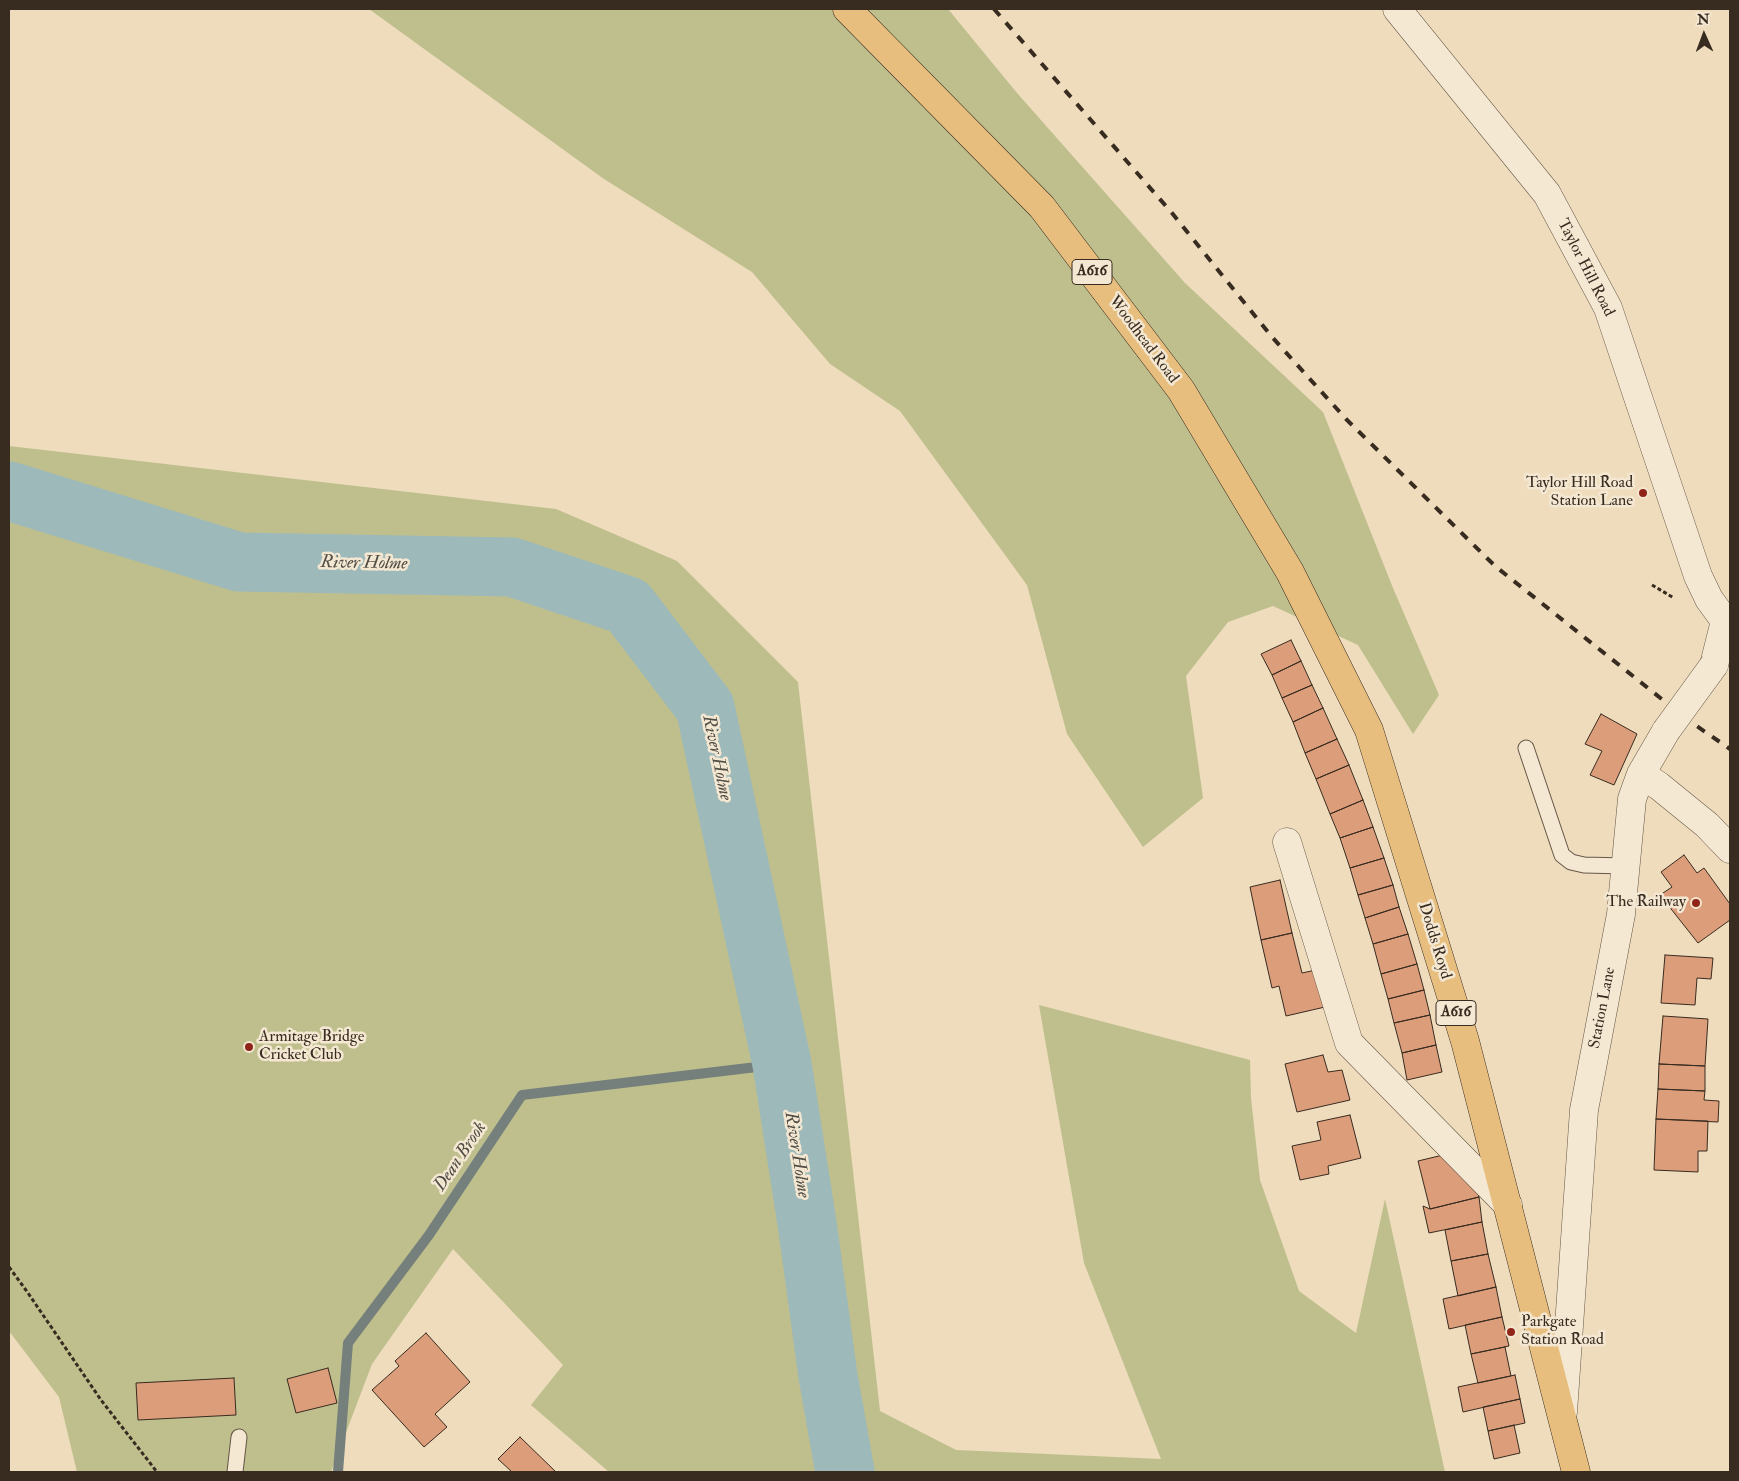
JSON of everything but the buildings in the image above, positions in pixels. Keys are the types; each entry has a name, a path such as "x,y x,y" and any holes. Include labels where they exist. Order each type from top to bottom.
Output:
{"main road":[{"name":"Woodhead Road","path":"847,9 1042,206 1181,390 1290,572 1312,618"},
{"name":"Dodds Royd","path":"1312,618 1369,730 1465,1041 1562,1421"},
{"name":"A616","path":"1562,1421 1576,1472"}],"street":[{"name":"Taylor Hill Road","path":"1397,9 1547,194 1608,308 1698,576 1709,599 1728,622"},
{"name":"Station Lane","path":"1562,1421 1584,1110 1621,914 1632,799 1641,774 1666,731 1714,665 1728,622"},
{"path":"1641,774 1659,786 1707,825 1730,849"},
{"path":"1286,842 1348,1043 1508,1206"}],"lane":[{"path":"1526,748 1562,855 1571,862 1584,865 1626,866"},
{"path":"235,1472 239,1437"}],"path":[{"path":"9,1267 101,1400 157,1472"}],"green space":[{"path":"369,9 948,9 1017,93 1185,283 1323,412 1393,588 1439,695 1413,734 1358,645 1273,606 1228,622 1186,676 1203,798 1143,847 1067,734 1027,585 900,411 830,364 752,272 604,179"},
{"path":"9,446 556,509 677,561 798,682 880,1411 956,1450 1161,1459 1084,1263 1039,1005 1250,1060 1251,1098 1260,1180 1299,1291 1356,1333 1385,1199 1445,1472 609,1472 531,1405 563,1365 453,1249 372,1364 331,1472 77,1472 59,1397 9,1331"}],"waterway":[{"name":"River Holme","path":"9,491 239,562 512,567 628,606 705,707 782,1064 807,1223 828,1376 845,1472"},
{"name":"Dean Brook","path":"338,1472 348,1343 429,1235 522,1095 782,1064"}],"railway":[{"path":"994,9 1172,213 1272,337 1346,419 1495,566 1688,720 1730,749"}],"place":[{"name":"Taylor Hill Road Station Lane","path":"1643,493"},
{"name":"The Railway","path":"1696,903"},
{"name":"Armitage Bridge Cricket Club","path":"249,1047"},
{"name":"Parkgate Station Road","path":"1511,1332"}]}
